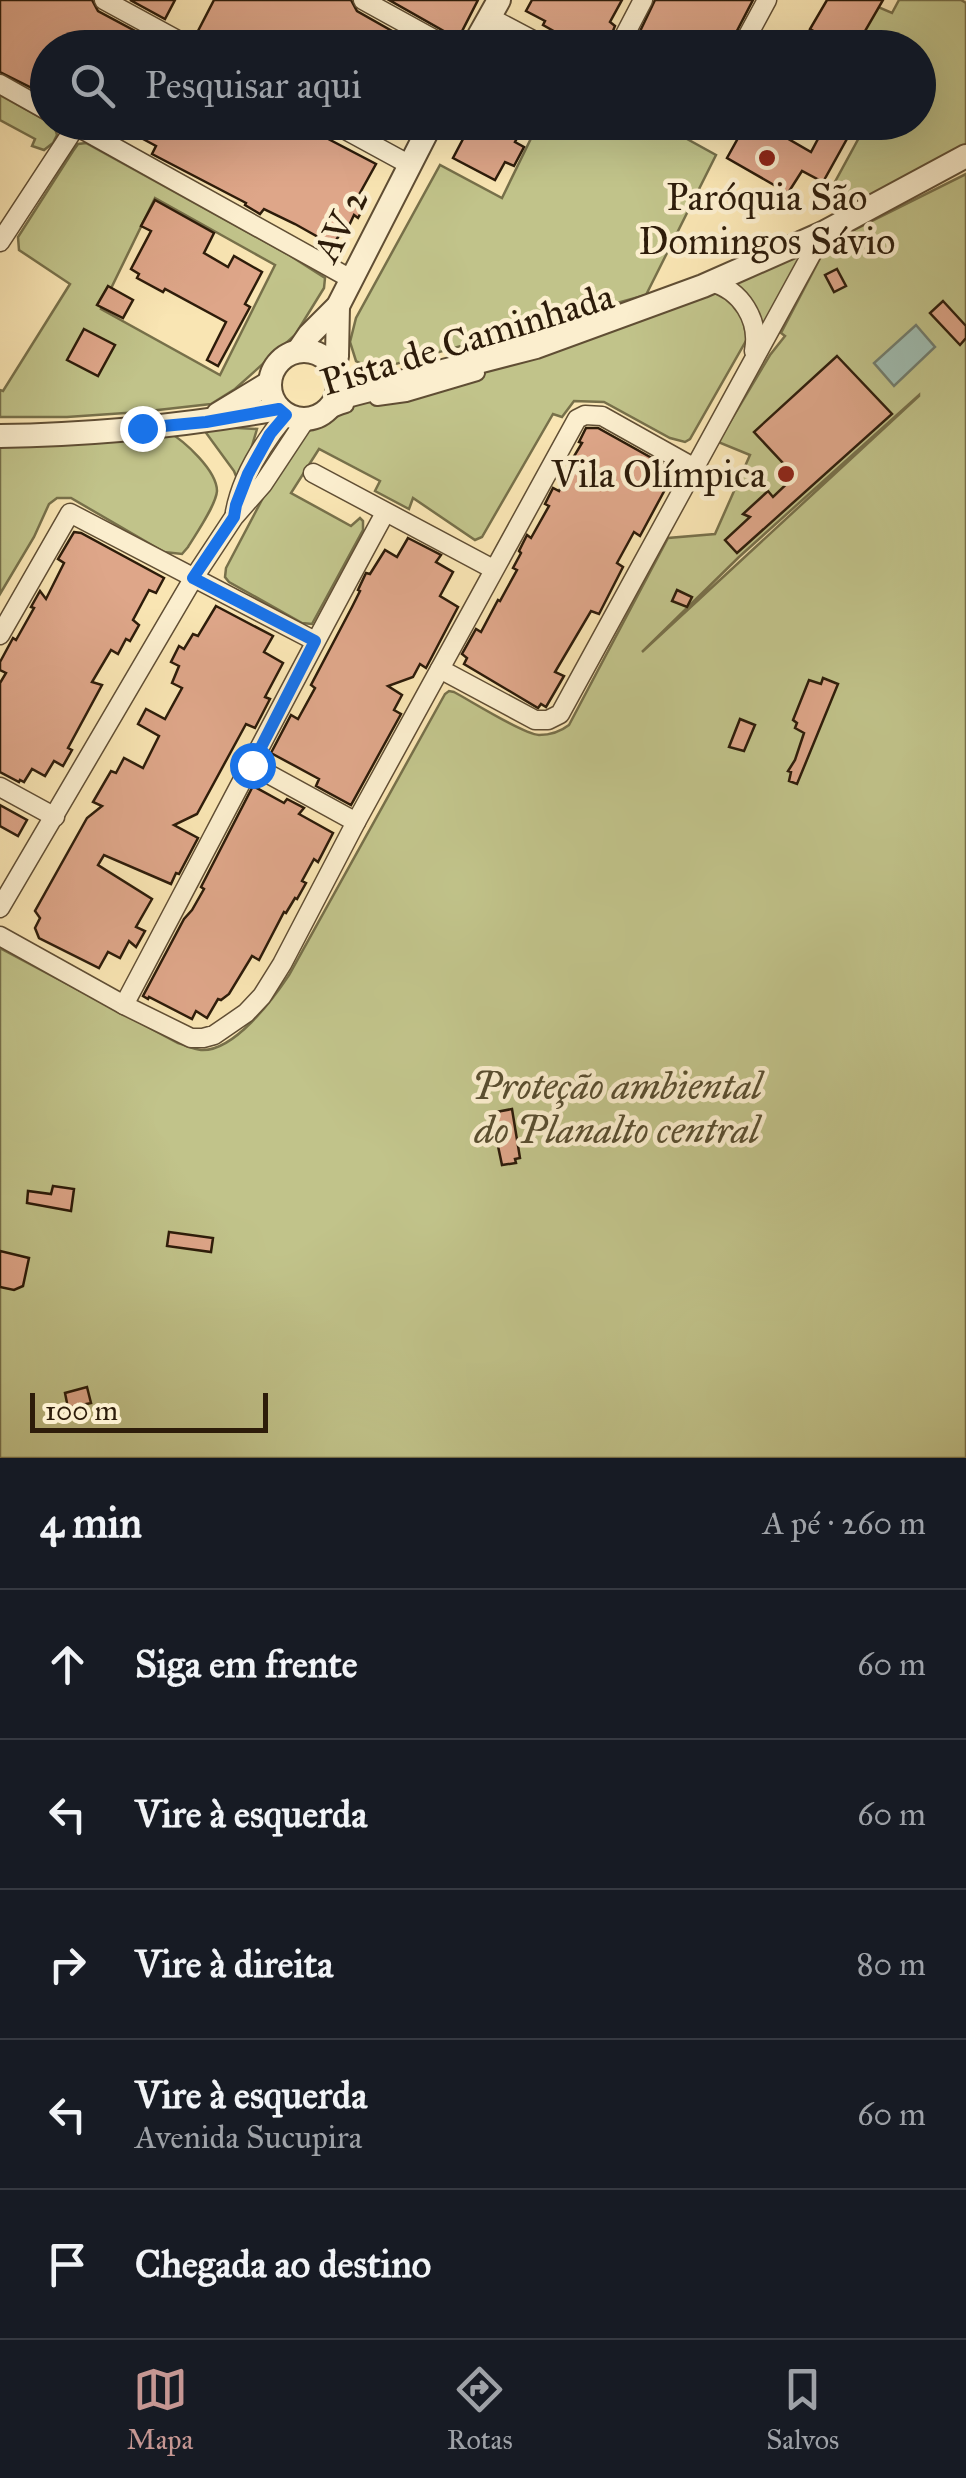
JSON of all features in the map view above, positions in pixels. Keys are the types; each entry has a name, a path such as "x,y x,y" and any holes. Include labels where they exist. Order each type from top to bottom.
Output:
{"street":[{"path":"104,0 159,30"},
{"path":"363,0 417,30"},
{"path":"627,30 643,0"},
{"path":"751,30 767,0"},
{"path":"482,30 494,8 524,30"},
{"path":"0,84 30,101"},
{"path":"0,242 62,140"},
{"path":"101,140 351,279"},
{"path":"364,140 410,165"},
{"name":"AV 2","path":"298,351 338,306 423,140"},
{"path":"293,417 271,397 269,383 278,362 298,351 319,354 335,381 360,393 536,347 717,284 821,238 966,156"},
{"path":"440,669 535,720 548,720 560,714 821,238"},
{"path":"717,284 738,296 750,316 756,334 752,360"},
{"name":"Pista de Caminhada","path":"293,417 320,418 335,408 406,394 524,361 589,339 717,284"},
{"name":"AV 2","path":"335,381 338,306"},
{"path":"0,436 324,413 335,381"},
{"path":"206,422 269,383"},
{"path":"0,936 190,1038 214,1035 246,1013 282,964 577,419 585,415 602,416 694,466"},
{"path":"0,908 193,578 234,517 248,474 270,434 293,417"},
{"path":"0,444 172,432"},
{"path":"312,473 494,569"},
{"path":"0,635 70,513 315,641"},
{"path":"124,1005 385,513"},
{"path":"252,765 356,822"},
{"path":"0,788 56,816"}],"green space":[{"path":"899,0 966,3 966,149 868,204 852,203 830,191 858,140 936,140 936,30 863,30 876,6 892,13"},
{"path":"0,95 30,112 30,136 0,120"},
{"path":"35,140 54,140 44,150 32,146"},
{"path":"530,140 689,140 716,155 646,295 374,370 356,361 350,342 356,318 440,165 502,198"},
{"path":"86,143 325,278 324,288 295,335 235,389 211,404 67,417 0,417 0,390 3,391 70,284 19,250 18,237 78,144","holes":["155,198 275,265 220,375 101,309"]},
{"name":"Proteção ambiental do Planalto central","path":"966,174 966,1458 0,1458 0,948 178,1043 201,1050 214,1048 239,1033 263,1010 289,975 445,694 454,692 531,733 547,734 566,727 668,538 715,534 750,455 718,442 785,336 781,333 828,243","holes":["919,395 642,652 739,557"]},
{"path":"811,249 761,328 726,286"},
{"path":"708,292 727,298 738,307 747,339 685,442 670,438 604,402 574,401 562,417 553,414 482,537 475,540 413,498 409,509 375,491 380,481 319,449 291,493 351,526 360,518 363,530 312,624 302,623 225,577 226,568 265,494 308,425 335,408"},
{"path":"201,426 257,429 240,486 234,471"},
{"path":"168,432 206,466 217,491 205,519 182,554 164,552 71,498 57,498 49,504 0,594 0,443"}],"water":[{"path":"916,325 935,347 894,386 874,363"}],"building":[{"path":"0,0 92,0 98,11 133,30 30,30 30,87 0,72"},
{"path":"130,0 175,0 165,19"},
{"path":"214,0 351,0 357,11 390,30 199,30"},
{"path":"389,0 478,0 463,30 442,30"},
{"path":"532,0 622,0 610,22 615,26 613,30 552,30 543,25 545,21 526,11"},
{"path":"655,0 753,0 737,30 641,30"},
{"path":"827,0 883,0 866,30 810,29"},
{"path":"145,140 330,140 376,164 355,202 364,207 331,249 295,224 264,209 260,214 152,154 156,146"},
{"path":"462,140 516,140 524,147 514,166 505,162 495,180 453,158"},
{"name":"Paróquia São Domingos Sávio","path":"737,140 790,140 811,152 817,140 846,140 823,182 802,171 788,193 727,158"},
{"path":"155,200 214,233 204,253 228,267 234,256 262,272 245,304 250,307 218,366 207,360 226,322 137,278 139,274 131,269 151,231 141,226"},
{"path":"837,269 846,286 834,292 825,275"},
{"path":"108,286 133,300 123,318 97,305"},
{"path":"943,301 966,326 966,338 960,345 930,313"},
{"path":"84,329 115,345 98,376 67,360"},
{"path":"837,356 892,414 737,553 725,540 750,517 743,514 768,491 773,497 795,476 754,432"},
{"path":"586,428 598,428 675,471 640,536 634,532 617,563 623,567 599,614 591,611 555,672 564,676 546,707 541,704 538,708 464,664 467,658 462,654 476,629 481,632 500,601 517,570 513,568 519,551 549,506 545,504 553,488 559,491"},
{"path":"74,532 164,578 156,593 149,590 133,620 139,625 130,641 126,639 118,654 111,650 92,682 102,685 68,748 72,750 63,766 54,761 45,776 32,769 24,782 19,782 0,772 0,683 6,673 0,670 0,662 13,638 16,640 40,591 46,599 64,563 58,559"},
{"path":"408,538 441,555 436,562 453,572 440,596 458,607 426,668 420,664 413,677 388,686 402,695 394,710 401,714 351,805 316,786 319,779 271,753 291,715 298,719 315,688 311,685 366,573 370,574 385,550 397,557"},
{"path":"677,590 692,597 687,607 672,601"},
{"path":"216,606 273,636 264,652 283,663 265,697 270,699 255,728 246,724 197,814 174,825 198,838 171,884 104,855 98,865 152,899 136,927 145,931 136,947 129,941 120,958 108,952 99,968 39,938 35,928 40,918 35,911 87,818 102,806 93,802 111,771 116,773 124,758 143,768 159,736 138,724 146,709 165,719 182,688 172,683 179,666 171,662 179,646 184,649 193,634 198,636"},
{"path":"823,678 838,684 797,784 789,781 788,771 804,733 795,728 797,723 793,720 809,680 821,684"},
{"path":"740,719 755,725 744,751 729,747"},
{"path":"253,786 284,803 287,799 304,808 299,814 333,833 318,862 314,859 302,881 306,883 284,912 259,960 252,956 229,994 218,999 207,1018 196,1011 192,1019 143,996 204,889 201,887"},
{"path":"0,805 27,820 18,836 0,826"},
{"path":"512,1109 520,1158 515,1159 516,1163 502,1165 491,1113"},
{"path":"53,1186 74,1189 71,1211 27,1203 28,1191 51,1194"},
{"path":"169,1232 213,1238 211,1252 167,1246"},
{"path":"0,1251 29,1258 23,1286 14,1290 0,1287"},
{"path":"87,1387 91,1403 68,1408 65,1393"}],"place":[{"name":"Paróquia São Domingos Sávio","path":"767,158"},
{"name":"Vila Olímpica","path":"786,474"}],"route":[{"path":"142,428 279,409 286,415 270,434 248,474 234,517 193,578 315,641 252,765"}]}
